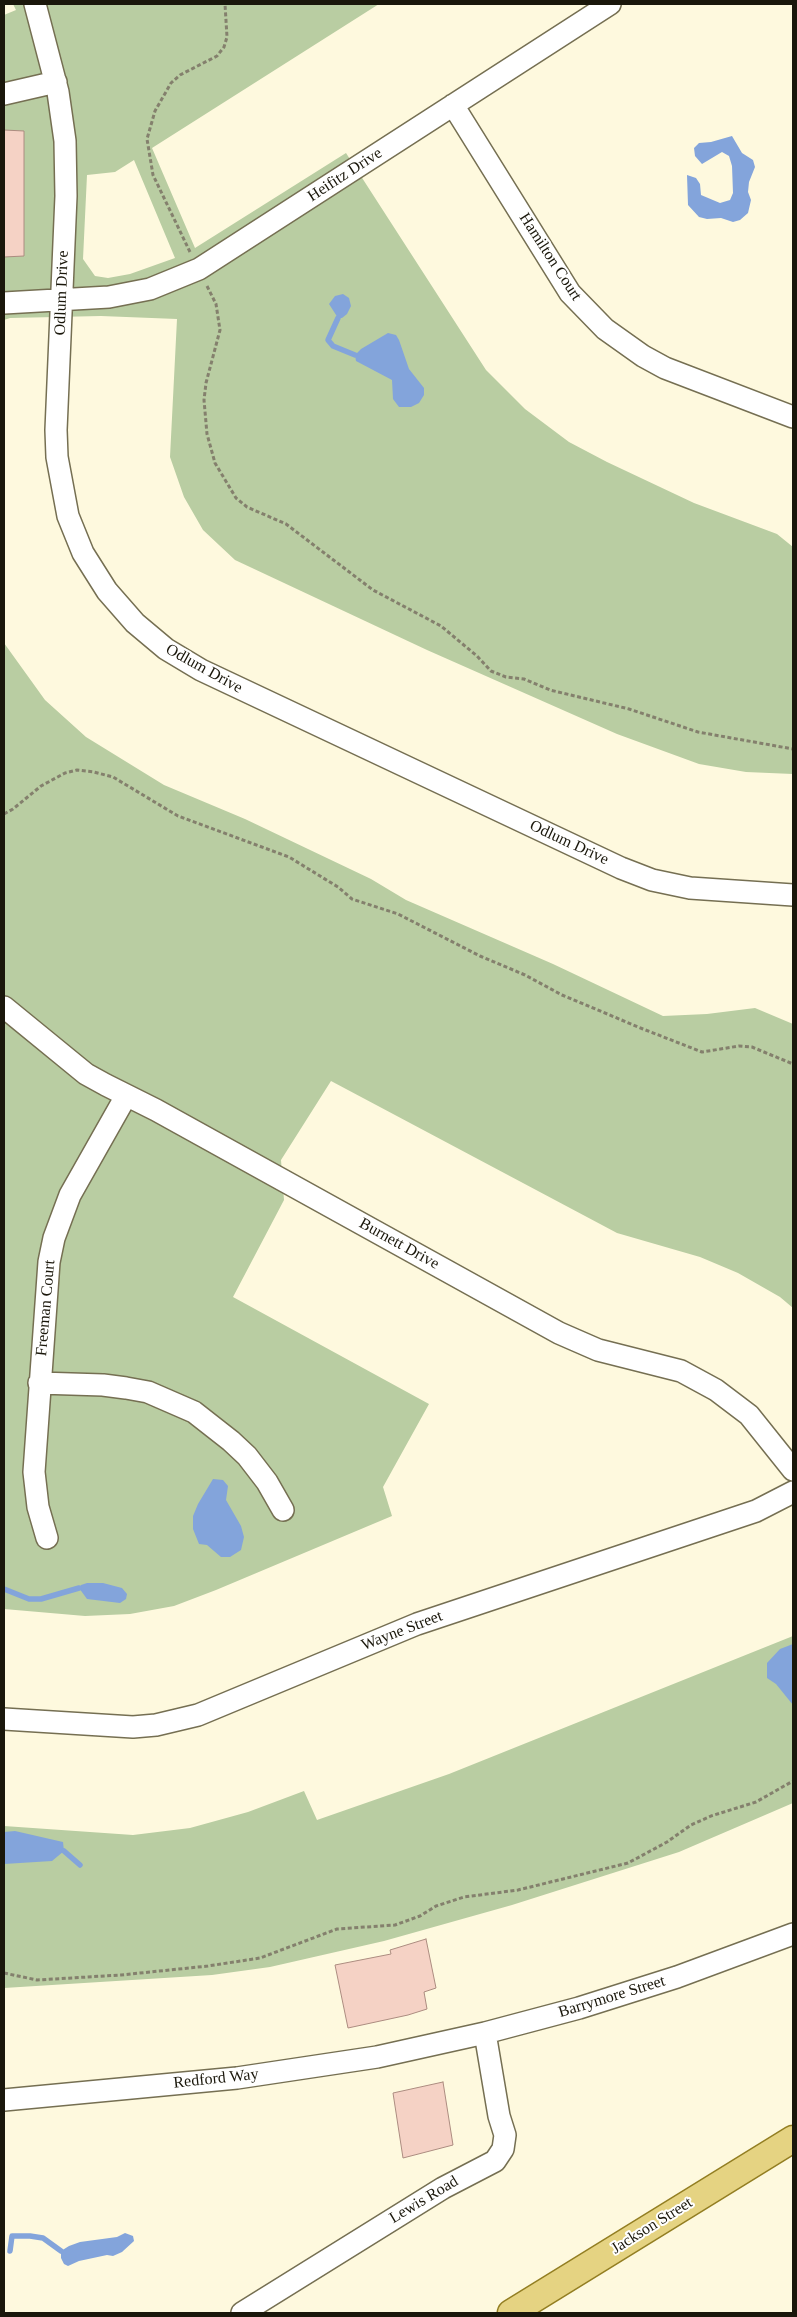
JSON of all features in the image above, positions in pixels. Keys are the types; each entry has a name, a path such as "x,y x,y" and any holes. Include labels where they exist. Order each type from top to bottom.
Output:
{"main road":[{"name":"Jackson Street","path":"512,2313 793,2139"}],"street":[{"name":"Odlum Drive","path":"35,4 56,82 65,140 66,196 56,430 60,482 68,516 83,552 107,591 135,623 166,649 201,670 621,868 652,880 690,888 793,895"},
{"name":"Heifitz Drive","path":"4,302 88,299 130,293 169,282 198,269 610,4"},
{"path":"4,94 56,82"},
{"name":"Hamilton Court","path":"453,105 570,293 605,329 643,356 665,368 793,417"},
{"name":"Burnett Drive","path":"4,1007 86,1074 578,1343 680,1371 716,1390 749,1415 793,1470"},
{"name":"Freeman Court","path":"47,1538 38,1507 34,1472 48,1270 54,1238 70,1195 126,1096"},
{"path":"39,1383 103,1385 148,1392 194,1412 247,1456 267,1482 283,1510"},
{"name":"Wayne Street","path":"4,1719 133,1728 156,1725 198,1715 416,1624 756,1511 793,1492"},
{"name":"Barrymore Street","path":"426,2046 485,2033 579,2008 668,1980 793,1934"},
{"name":"Lewis Road","path":"242,2313 443,2188 495,2161 503,2149 505,2135 499,2116 485,2033"},
{"name":"Redford Way","path":"4,2100 237,2078 377,2057 426,2046"}],"path":[{"path":"225,4 227,37 224,47 217,56 180,75 171,83 155,111 147,139 152,175 216,304 220,316 220,330 208,372 204,400 207,434 215,463 236,498 247,507 286,524 372,590 441,626 477,656 491,671 506,677 524,679 550,690 629,709 698,732 793,750"},
{"path":"4,814 13,810 41,786 66,773 77,770 113,777 178,816 288,857 338,887 352,899 398,914 480,956 525,975 562,995 642,1029 702,1052 739,1046 752,1047 793,1064"},
{"path":"4,1973 37,1980 121,1975 260,1958 337,1929 395,1925 420,1916 436,1906 464,1897 518,1890 628,1863 667,1842 691,1825 711,1816 756,1802 793,1781"}],"green space":[{"path":"13,4 379,4 152,148 195,248 346,153 486,370 525,409 569,442 607,462 694,503 777,534 793,547 793,774 746,772 699,764 617,734 427,650 235,560 203,530 184,497 170,457 177,319 101,316 10,318 4,320 4,15 16,10","holes":["134,160 175,258 130,274 108,278 95,276 83,259 87,175 115,172"]},
{"path":"4,643 45,700 86,737 164,785 245,819 371,879 406,900 553,964 663,1016 707,1014 755,1008 793,1024 793,1308 780,1297 738,1273 700,1257 617,1233 331,1081 281,1160 284,1200 233,1297 429,1404 383,1487 392,1516 174,1606 130,1614 85,1616 4,1609"},
{"path":"793,1636 793,1803 679,1852 512,1905 384,1941 270,1967 212,1975 4,1988 4,1826 133,1835 190,1828 248,1812 304,1791 317,1820 449,1774"}],"water":[{"path":"732,136 742,153 753,160 755,167 749,182 748,192 751,200 748,213 740,220 733,222 721,218 707,219 699,217 688,205 687,175 696,178 700,184 701,195 720,203 730,200 733,193 732,166 729,156 722,152 702,164 695,156 694,148 699,143 711,142"},
{"path":"343,294 349,298 351,306 347,314 342,318 338,318 329,304 335,296"},
{"path":"388,333 396,335 409,369 424,388 424,395 419,403 411,407 399,407 393,399 392,380 356,361 355,355 361,349"},
{"path":"213,1479 223,1480 228,1486 226,1500 241,1526 244,1537 241,1550 230,1557 221,1557 207,1545 199,1544 193,1529 193,1516"},
{"path":"87,1583 103,1583 122,1588 127,1594 126,1599 120,1603 87,1599 79,1588"},
{"path":"793,1644 793,1705 776,1684 767,1678 767,1663 780,1649"},
{"path":"15,1831 63,1842 64,1851 52,1861 4,1864 4,1832"},
{"path":"125,2233 133,2236 134,2241 122,2252 113,2256 107,2255 79,2261 68,2266 64,2264 61,2258 61,2251 69,2246 80,2242 117,2237"}],"building":[{"path":"4,130 24,131 24,256 4,257"},
{"path":"426,1939 436,1988 424,1992 427,2009 348,2028 335,1965 391,1954 390,1950"},
{"path":"443,2082 453,2145 403,2158 393,2093"}],"waterway":[{"path":"338,318 328,340 333,346 355,355"},
{"path":"4,1589 29,1599 41,1599 79,1588"},
{"path":"64,1851 80,1865"},
{"path":"10,2251 12,2236 43,2238 61,2251"}]}
